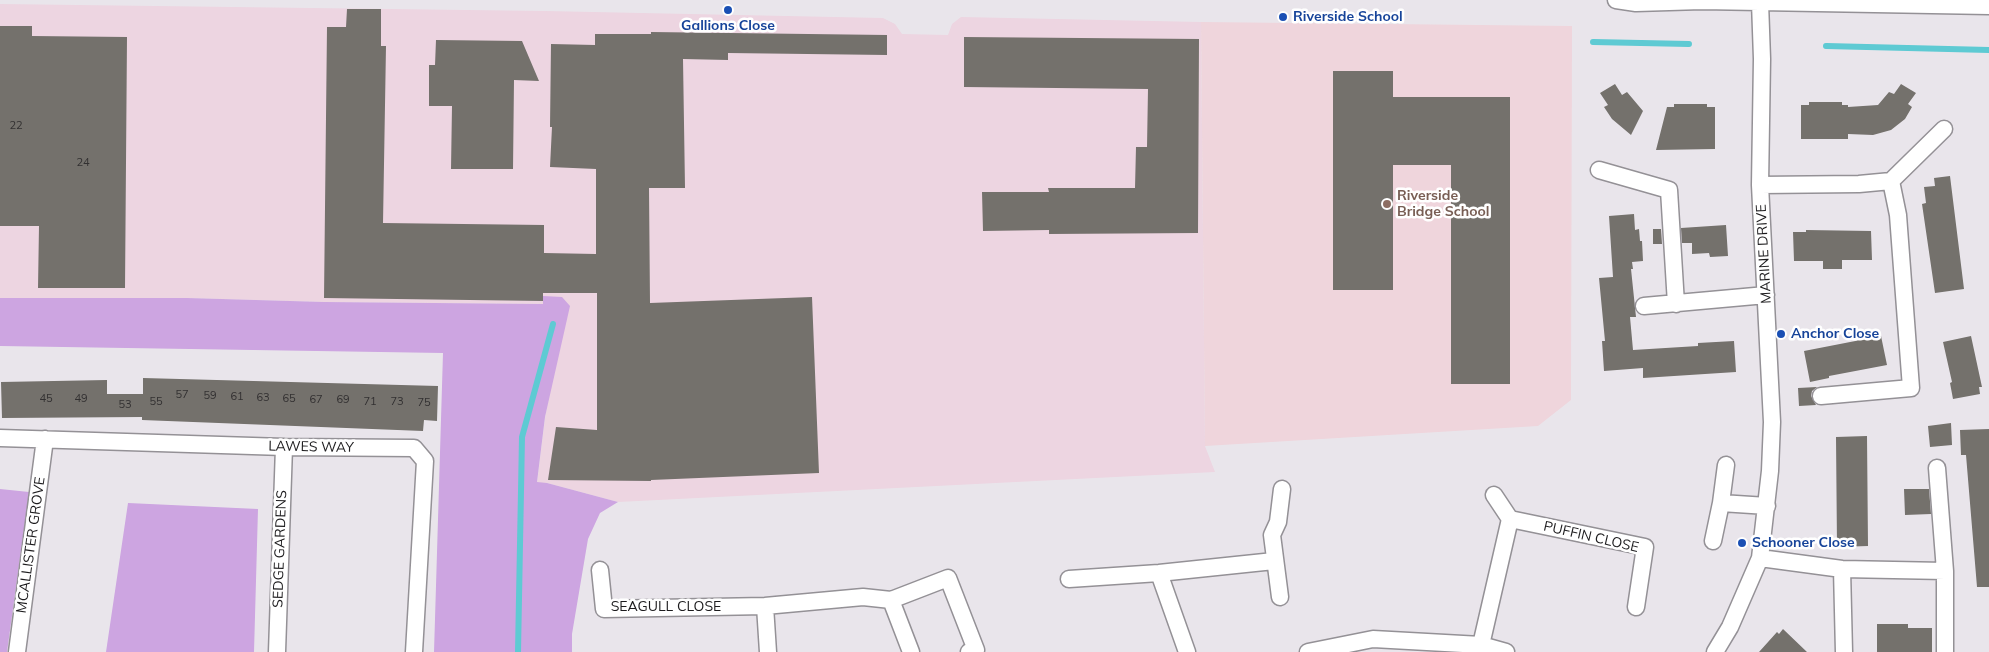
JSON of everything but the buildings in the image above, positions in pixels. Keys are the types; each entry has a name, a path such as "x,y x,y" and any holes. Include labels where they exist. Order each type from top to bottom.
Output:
{"street":[{"path":"1616,0 1636,3 1760,2 1989,6"},
{"name":"MARINE DRIVE","path":"1715,652 1730,627 1760,558 1767,506 1772,422 1760,185 1762,59 1760,2"},
{"path":"1760,185 1858,184 1891,181 1944,129"},
{"path":"1599,170 1669,190 1676,304"},
{"path":"1821,396 1911,388 1898,215 1891,181"},
{"path":"1644,306 1766,295"},
{"name":"LAWES WAY","path":"0,438 284,447 414,448 425,461 414,652"},
{"name":"MCALLISTER GROVE","path":"17,652 45,439"},
{"name":"SEDGE GARDENS","path":"277,652 284,447"},
{"path":"1712,541 1721,503 1726,465"},
{"path":"1936,468 1945,571 1945,652"},
{"path":"1280,597 1272,535 1278,522 1282,489"},
{"path":"1481,645 1510,519 1494,495"},
{"path":"1721,503 1767,506"},
{"name":"PUFFIN CLOSE","path":"1510,519 1645,547 1636,607"},
{"path":"1760,558 1842,569 1945,571"},
{"path":"1070,579 1159,573 1274,561"},
{"path":"1842,569 1844,652"},
{"name":"SEAGULL CLOSE","path":"600,570 604,610 765,606 863,597 891,600 948,578 976,650 969,652"},
{"path":"1159,573 1187,652"},
{"path":"891,600 910,652"},
{"path":"765,606 768,652"},
{"path":"1308,652 1373,639 1481,645 1506,652"}],"shaded area":[{"path":"0,4 545,11 883,18 895,24 902,34 948,35 952,24 961,17 1201,22 1205,446 1215,472 618,502 547,483 537,483 550,392 543,304 324,302 187,298 0,298"},
{"name":"Riverside Bridge School","path":"1201,22 1572,26 1571,400 1538,426 1205,446"},
{"path":"543,296 562,297 570,306 545,417 537,482 618,502 600,513 588,539 572,634 572,652 434,652 443,353 0,346 0,298 187,298 324,302 543,304"},
{"path":"0,489 29,492 7,652 0,652"},
{"path":"128,503 258,509 254,652 106,652"}],"waterway":[{"path":"1593,42 1689,44"},
{"path":"1826,46 1989,50"},
{"path":"518,652 522,437 553,324"}],"place":[{"name":"Gallions Close","path":"728,10"},
{"name":"Riverside School","path":"1283,17"},
{"name":"Riverside Bridge School","path":"1387,204"},
{"name":"Anchor Close","path":"1781,334"},
{"name":"Schooner Close","path":"1742,543"}]}
